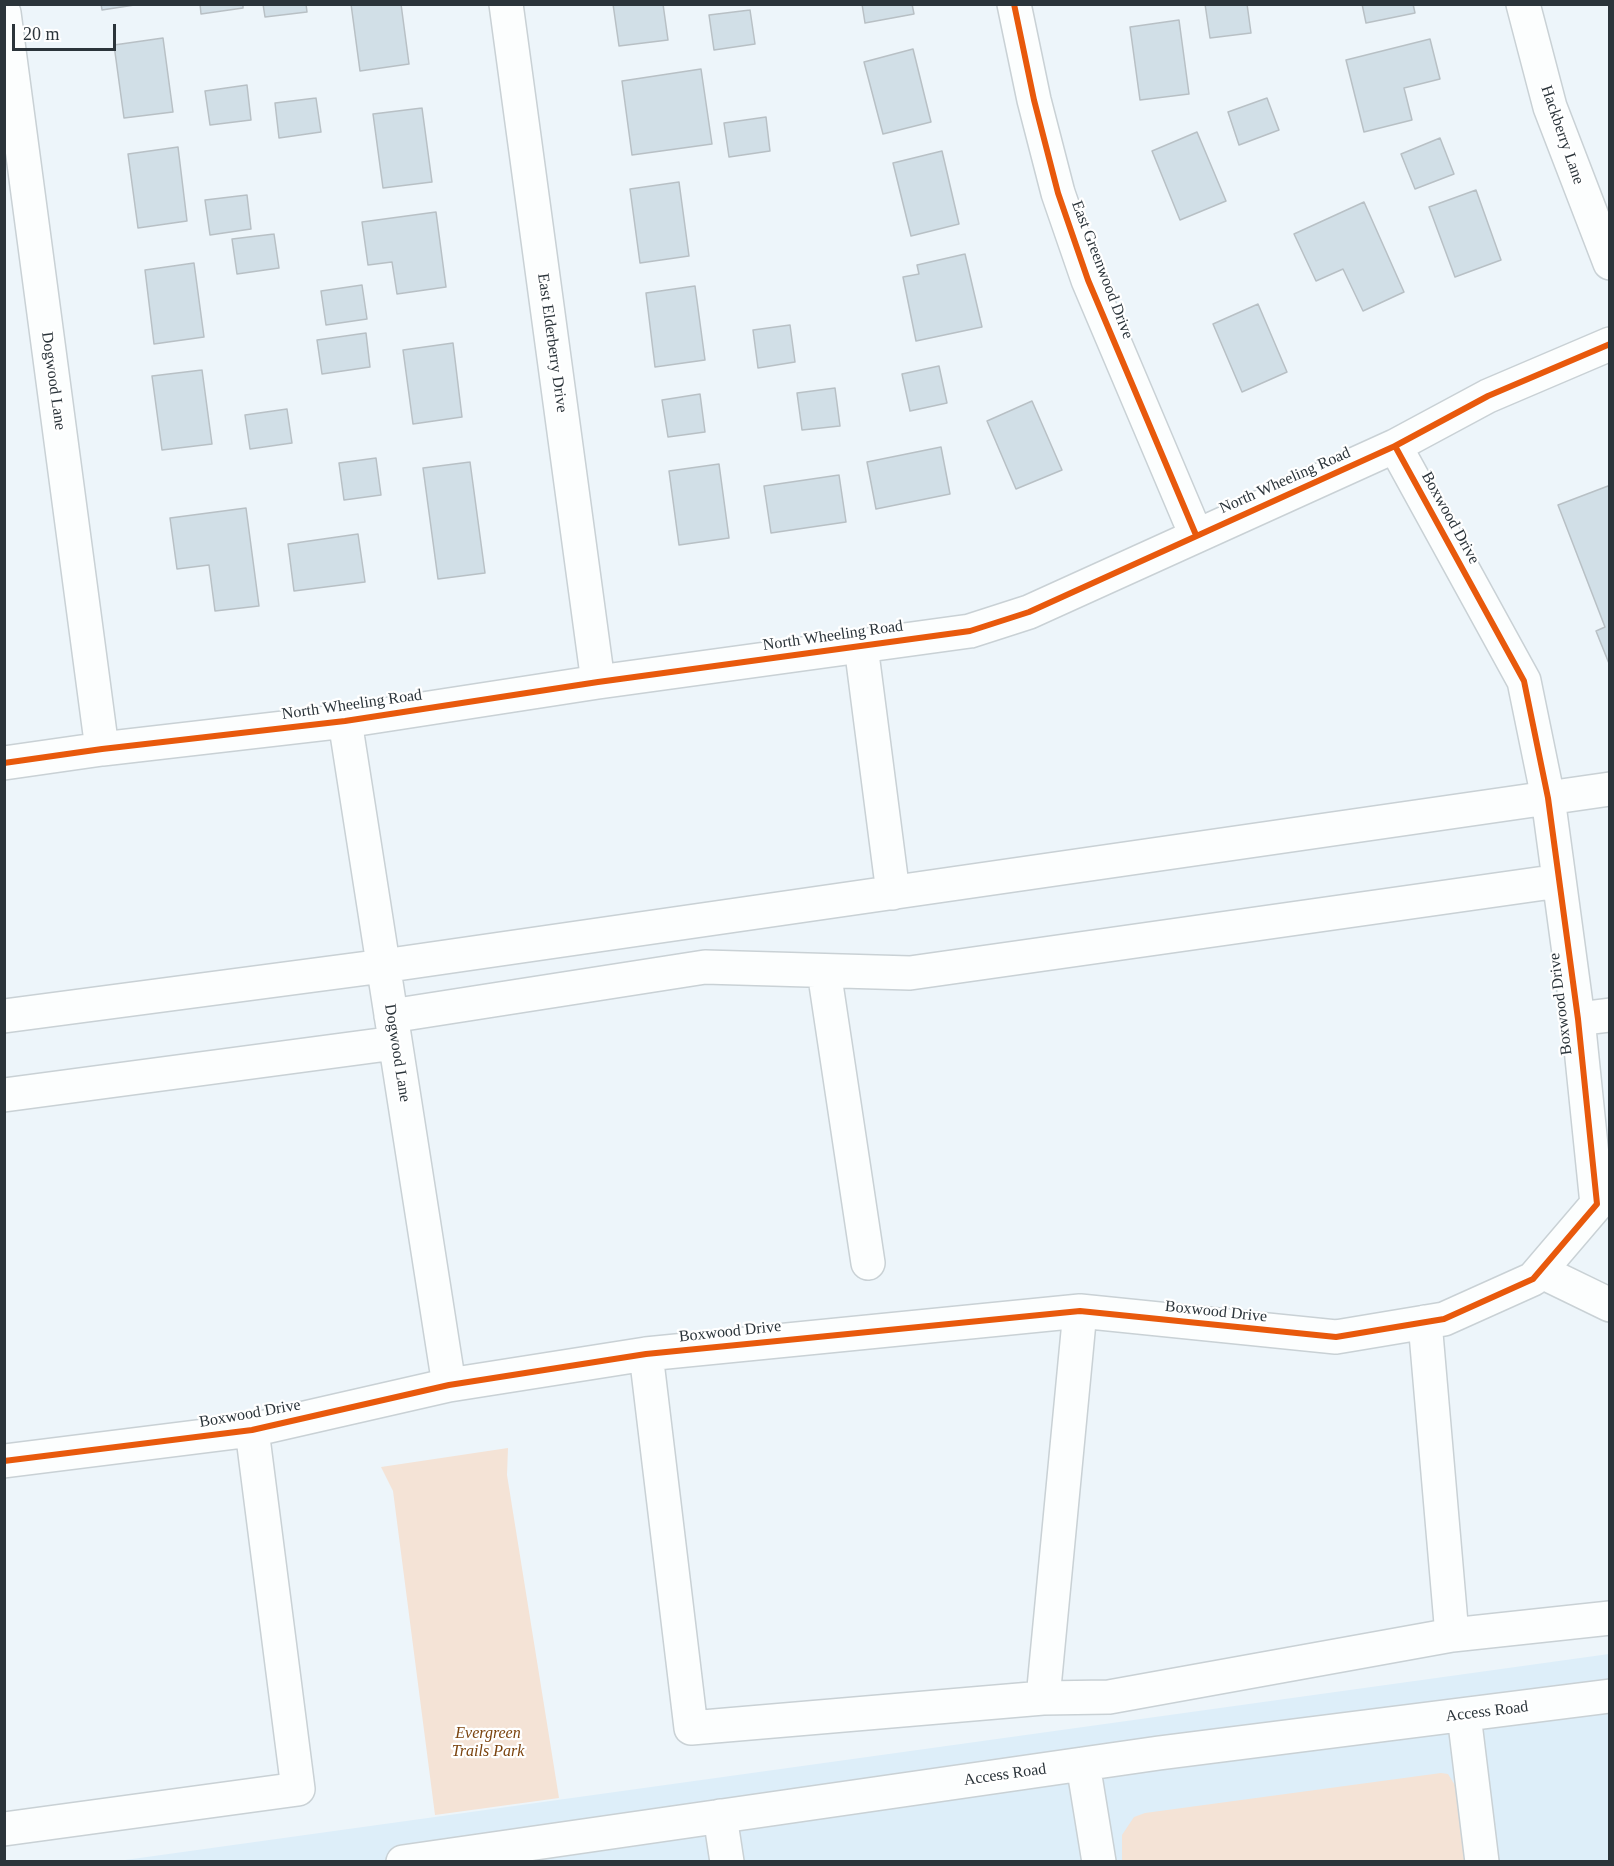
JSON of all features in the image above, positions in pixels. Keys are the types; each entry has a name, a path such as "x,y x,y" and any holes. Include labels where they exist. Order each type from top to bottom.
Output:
{"street":[{"name":"East Elderberry Drive","path":"506,4 598,682"},
{"name":"East Greenwood Drive","path":"1014,4 1034,100 1069,225 1088,280 1196,535"},
{"name":"Hackberry Lane","path":"1523,4 1550,107 1610,263"},
{"name":"Dogwood Lane","path":"4,14 102,748"},
{"name":"North Wheeling Road","path":"4,763 102,748 345,721 598,682 970,631 1029,612 1395,447 1488,396 1610,344"},
{"name":"Boxwood Drive","path":"4,1461 252,1430 449,1385 646,1354 1080,1311 1336,1338 1444,1319 1533,1279 1603,1206 1548,798 1524,681 1395,447"},
{"path":"861,646 893,893"},
{"name":"Dogwood Lane","path":"345,721 449,1385"},
{"path":"4,1016 383,966 1610,789"},
{"path":"4,1095 393,1030 705,967 910,973 1559,881"},
{"path":"824,970 868,1263"},
{"path":"1578,1019 1610,1015"},
{"path":"1540,1271 1610,1305"},
{"path":"1043,1698 1080,1311"},
{"path":"1425,1322 1452,1635"},
{"path":"646,1354 691,1728 1043,1698 1109,1697 1452,1635 1610,1618"},
{"name":"Boxwood Drive","path":"4,1829 298,1789 252,1430"},
{"name":"Access Road","path":"403,1862 1083,1764 1610,1696"},
{"path":"1464,1715 1482,1862"},
{"path":"1083,1764 1099,1862"},
{"path":"720,1816 727,1862"}],"shaded area":[{"path":"1609,1654 1609,1861 118,1861"}],"green space":[{"name":"Evergreen Trails Park","path":"508,1448 507,1475 559,1798 435,1815 393,1491 381,1467"},
{"path":"1441,1773 1448,1774 1458,1790 1468,1862 1122,1862 1122,1835 1134,1817 1145,1813"}],"building":[{"path":"101,4 141,4 102,10"},
{"path":"200,4 243,4 243,8 201,14"},
{"path":"263,4 306,4 307,12 265,17"},
{"path":"351,4 401,4 409,64 360,71"},
{"path":"613,4 663,4 668,40 619,46"},
{"path":"862,4 912,4 914,14 865,23"},
{"path":"1205,4 1247,4 1251,33 1210,38"},
{"path":"1362,4 1413,4 1415,13 1366,23"},
{"path":"750,10 755,44 714,50 709,15"},
{"path":"1179,20 1189,94 1140,100 1130,27"},
{"path":"163,38 173,112 124,118 114,45"},
{"path":"1430,39 1440,79 1404,88 1412,120 1364,132 1346,60"},
{"path":"913,49 931,122 883,134 864,62"},
{"path":"701,69 712,144 632,155 622,81"},
{"path":"247,85 251,120 210,125 205,91"},
{"path":"316,98 321,132 279,138 275,103"},
{"path":"1267,98 1279,130 1239,145 1228,112"},
{"path":"422,108 432,182 383,188 373,114"},
{"path":"766,117 770,151 729,157 724,123"},
{"path":"1197,132 1226,201 1180,220 1152,151"},
{"path":"1440,138 1454,174 1415,189 1401,154"},
{"path":"178,147 187,221 138,228 128,154"},
{"path":"942,151 959,224 911,236 893,163"},
{"path":"679,182 689,256 640,263 630,189"},
{"path":"1476,190 1501,260 1455,277 1429,207"},
{"path":"247,195 251,229 210,235 205,200"},
{"path":"1364,202 1404,292 1363,311 1343,269 1316,281 1294,234"},
{"path":"436,212 446,287 397,294 392,262 368,265 362,222"},
{"path":"274,234 279,268 237,274 232,239"},
{"path":"965,254 982,327 916,341 903,277 919,274 917,265"},
{"path":"194,263 204,337 154,344 145,270"},
{"path":"362,285 367,319 326,325 321,291"},
{"path":"695,286 705,360 655,367 646,293"},
{"path":"1258,304 1287,372 1242,392 1213,324"},
{"path":"790,325 795,362 758,368 753,330"},
{"path":"366,333 370,367 322,374 317,340"},
{"path":"453,343 462,417 413,424 403,350"},
{"path":"939,366 947,403 910,411 902,374"},
{"path":"202,370 212,444 162,450 152,376"},
{"path":"835,388 840,426 802,430 797,393"},
{"path":"700,394 705,432 668,437 662,400"},
{"path":"1032,401 1062,470 1016,489 987,421"},
{"path":"287,409 292,443 250,449 245,415"},
{"path":"941,447 950,494 876,509 867,462"},
{"path":"376,458 381,495 344,500 339,463"},
{"path":"470,462 485,573 438,579 423,468"},
{"path":"719,464 729,538 679,545 669,471"},
{"path":"839,475 846,522 771,533 764,486"},
{"path":"1608,486 1610,489 1610,666 1596,631 1605,627 1558,505"},
{"path":"246,508 259,606 215,611 209,565 177,569 170,518"},
{"path":"358,534 365,582 294,591 288,544"}],"cycle path":[{"path":"1014,4 1034,100 1058,193 1088,280 1196,535"},
{"path":"4,763 102,749 345,721 598,682 970,631 1029,612 1395,446 1488,396 1610,344"},
{"path":"4,1461 252,1430 449,1385 646,1354 1080,1311 1336,1337 1444,1319 1533,1279 1597,1204 1578,1019 1548,798 1524,681 1395,446"}]}
